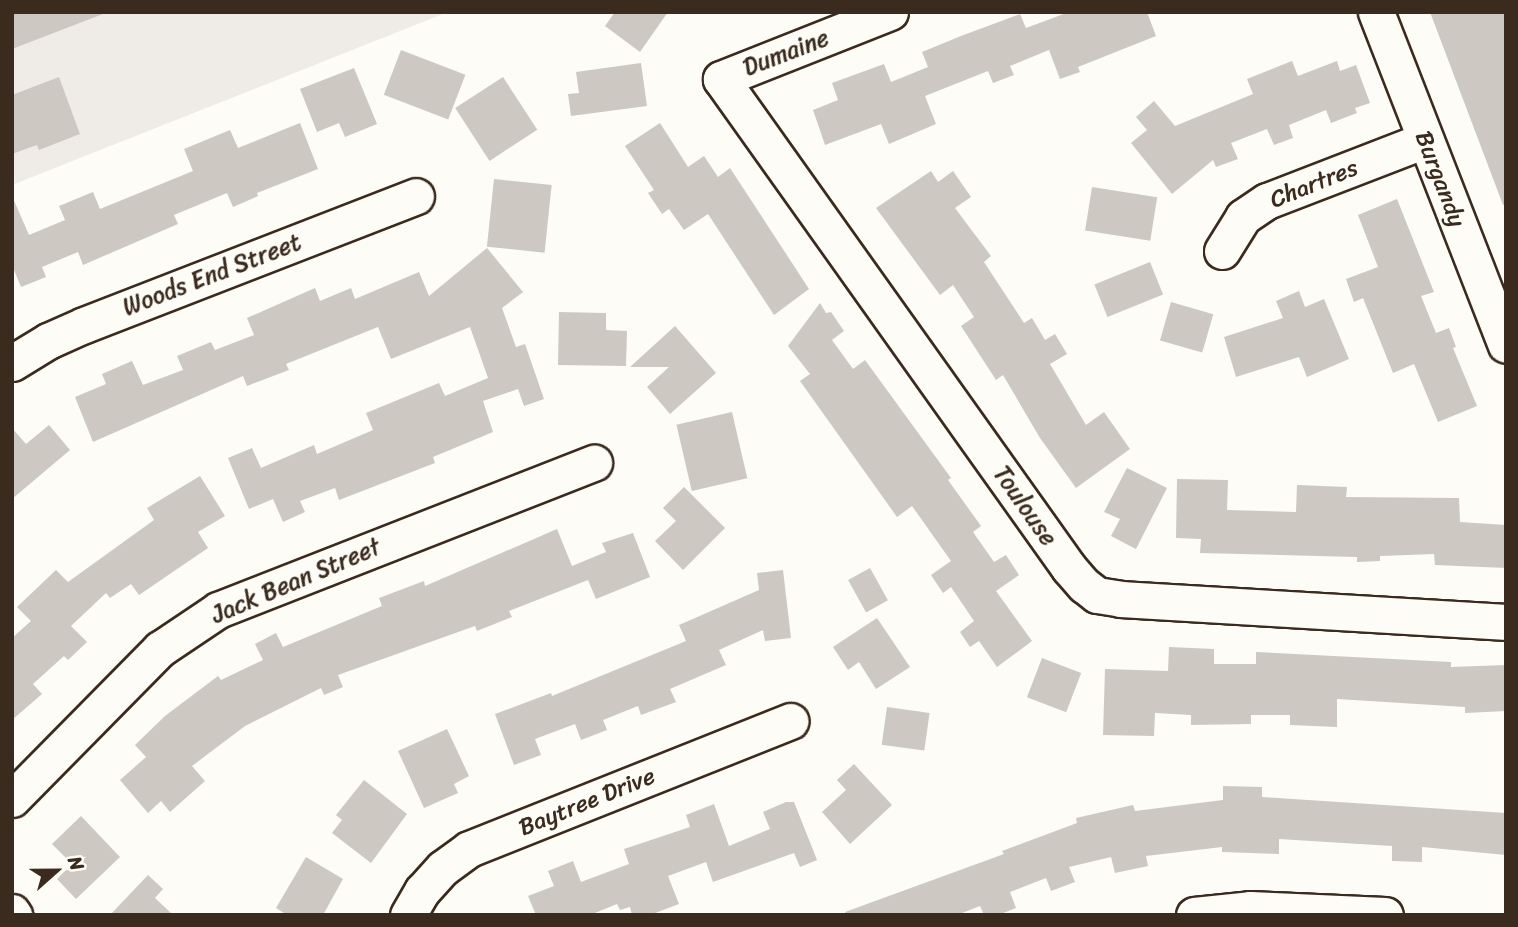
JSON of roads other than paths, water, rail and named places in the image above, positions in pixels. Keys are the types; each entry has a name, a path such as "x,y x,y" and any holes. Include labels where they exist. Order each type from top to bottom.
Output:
{"street":[{"name":"Dumaine","path":"722,79 891,12"},
{"name":"Burgandy","path":"1376,12 1506,345"},
{"name":"Toulouse","path":"722,79 1061,556 1097,595 1121,599 1506,622"},
{"name":"Chartres","path":"1222,251 1243,217 1267,201 1425,140"},
{"name":"Woods End Street","path":"12,363 48,341 85,325 416,196"},
{"name":"Jack Bean Street","path":"12,799 160,649 218,610 594,463"},
{"name":"Baytree Drive","path":"408,915 422,891 443,868 469,849 790,721"},
{"path":"1194,915 1250,909 1385,915"}]}
